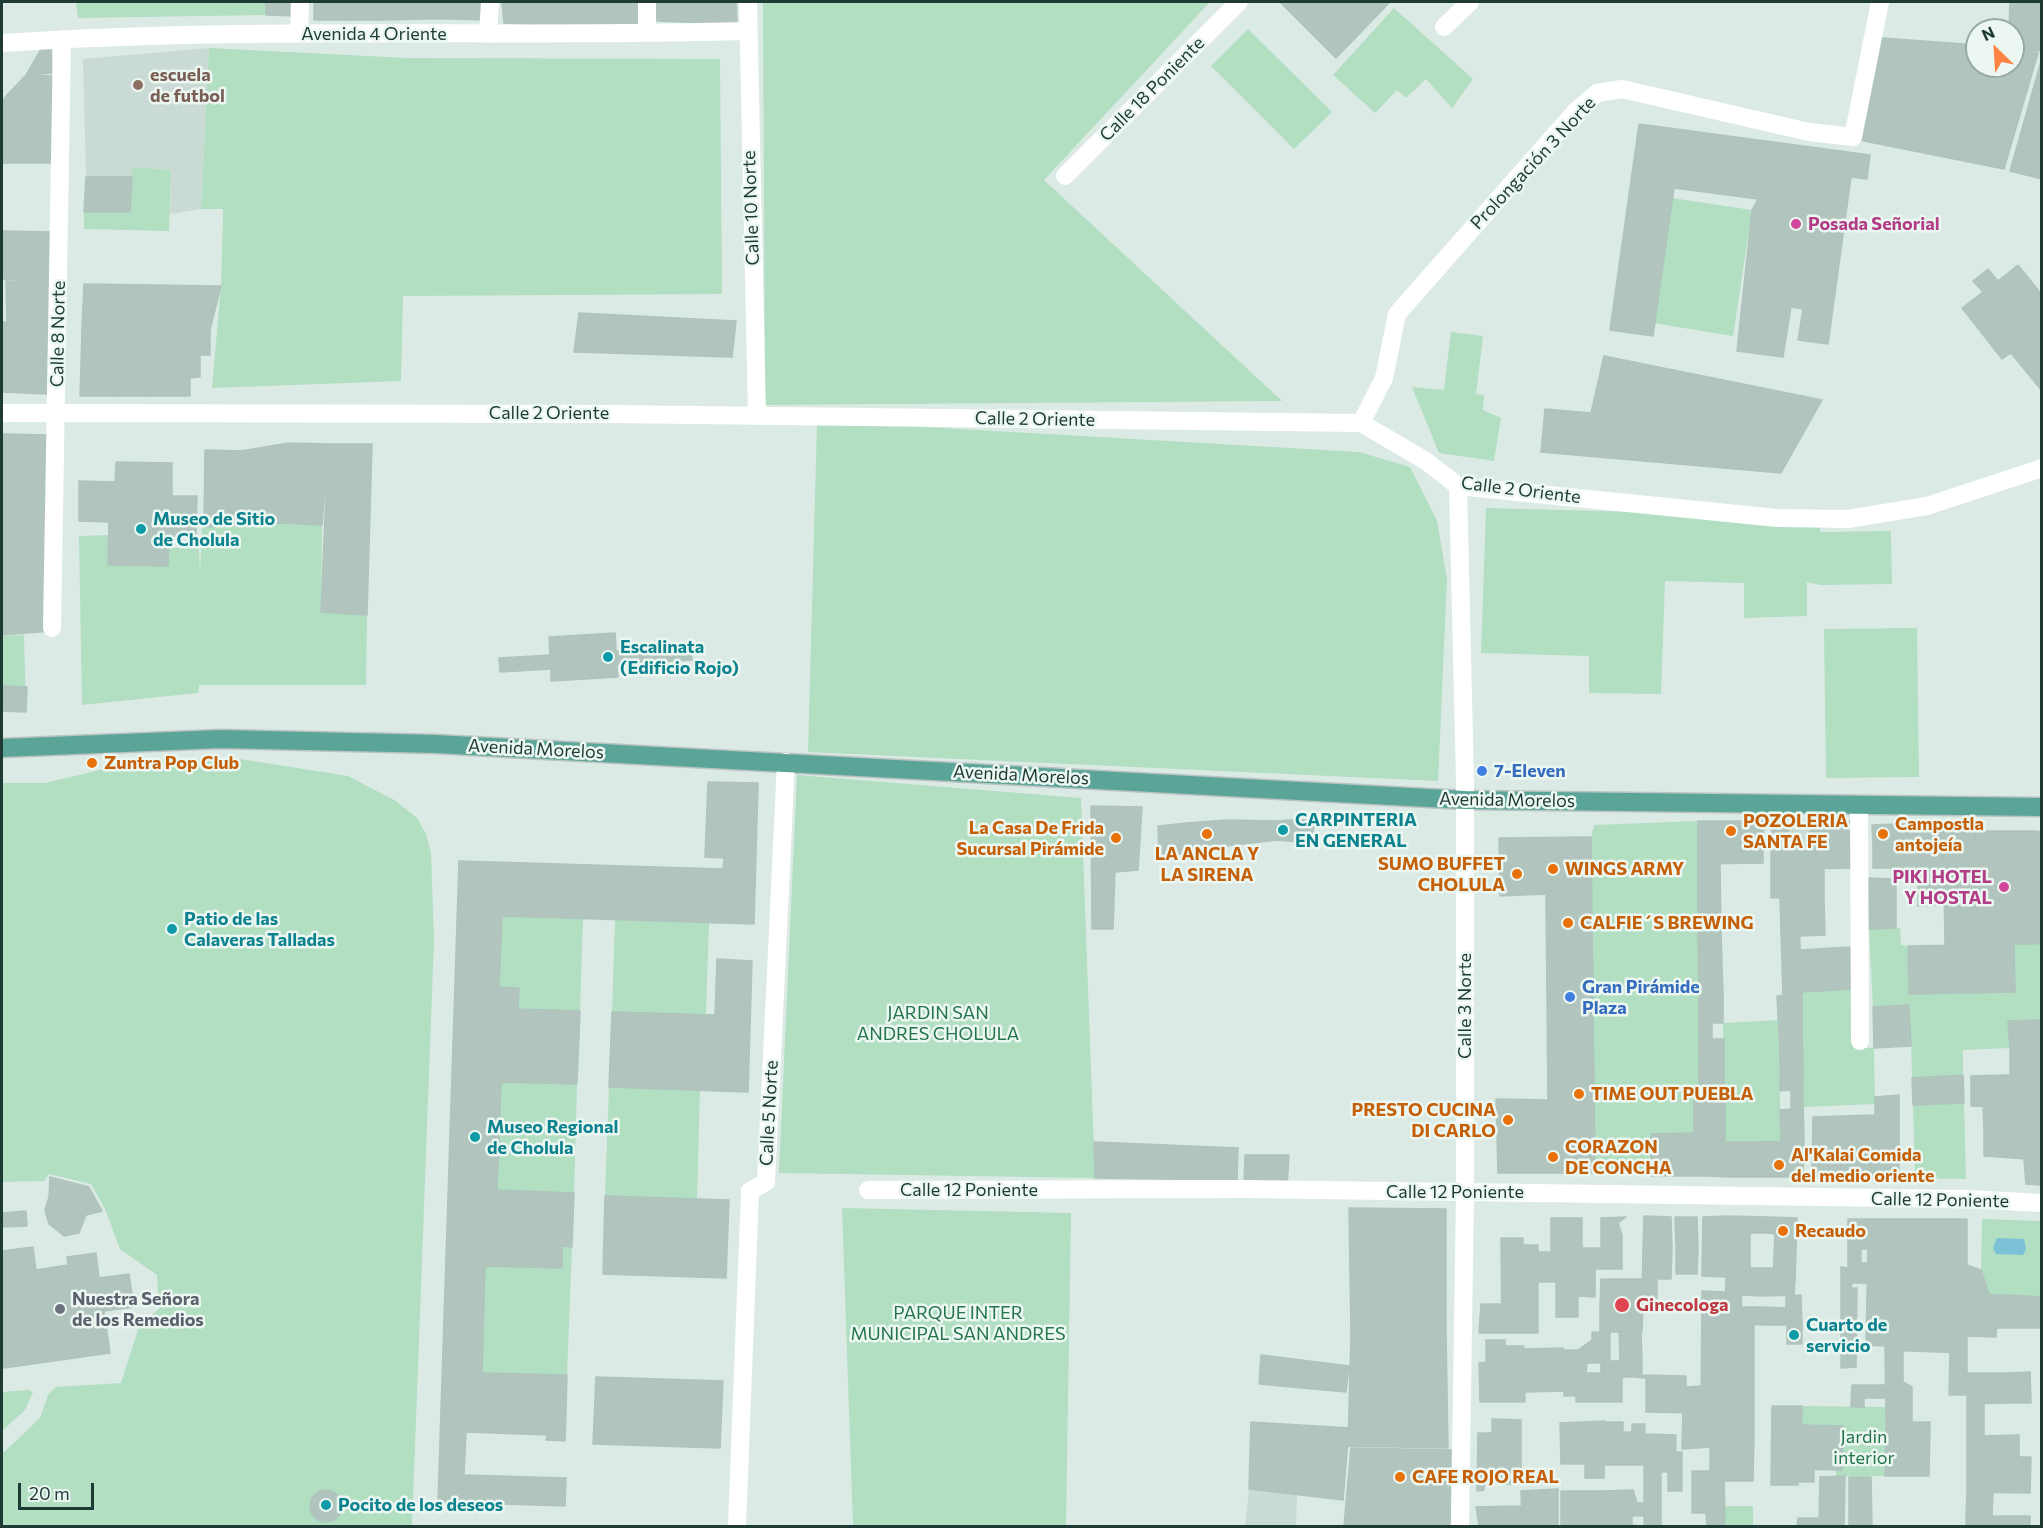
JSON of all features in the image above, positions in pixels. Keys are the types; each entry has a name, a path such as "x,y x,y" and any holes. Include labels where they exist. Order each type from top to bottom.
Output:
{"main road":[{"name":"Avenida Morelos","path":"2,748 221,739 436,744 1465,800 2042,807"}],"street":[{"path":"299,34 300,2"},
{"path":"488,34 490,2"},
{"path":"647,2 647,33"},
{"name":"Calle 10 Norte","path":"748,2 746,31 757,415"},
{"name":"Calle 18 Poniente","path":"1065,176 1239,2"},
{"path":"1444,27 1470,2"},
{"name":"Prolongación 3 Norte","path":"1362,423 1384,378 1397,314 1576,111 1597,93 1622,89 1809,132 1853,137 1880,2"},
{"name":"Avenida 4 Oriente","path":"2,43 62,39 299,34 746,31"},
{"name":"Calle 8 Norte","path":"52,628 62,39"},
{"name":"Calle 2 Oriente","path":"2,413 757,415 1362,423 1426,460 1458,486 1777,518 1848,519 1927,506 2042,468"},
{"name":"Calle 3 Norte","path":"1458,486 1465,800 1465,1193 1460,1527"},
{"name":"Calle 5 Norte","path":"737,1527 750,1191 766,1182 786,762"},
{"path":"1859,805 1860,1041"},
{"name":"Calle 12 Poniente","path":"867,1190 1246,1189 1966,1199 2042,1203"}],"shaded area":[{"path":"209,48 201,209 170,214 171,170 132,167 132,177 86,177 83,59"},
{"path":"1812,822 1808,845 1788,845 1789,823"},
{"path":"1249,1489 1297,1495 1296,1526 1245,1526"}],"green space":[{"path":"76,2 266,2 266,15 78,18"},
{"path":"763,2 1210,2 1044,180 1282,401 765,405"},
{"path":"1394,8 1473,79 1452,108 1426,79 1406,98 1397,90 1375,113 1333,75"},
{"path":"1248,29 1332,112 1294,149 1211,66"},
{"path":"209,48 407,58 720,59 722,294 403,296 401,381 212,388 221,286 223,209 201,209"},
{"path":"132,167 171,170 169,231 84,229 84,212 130,212"},
{"path":"1672,198 1752,210 1733,336 1653,323"},
{"path":"1451,332 1483,336 1476,394 1484,395 1483,410 1501,418 1494,461 1439,453 1412,387 1444,390"},
{"path":"817,424 908,426 1359,452 1410,467 1437,521 1447,579 1438,781 808,752"},
{"path":"1486,508 1822,517 1820,532 1891,531 1892,584 1820,585 1807,582 1807,616 1744,618 1744,583 1665,581 1661,694 1589,693 1589,656 1481,653"},
{"path":"285,523 322,525 321,611 367,615 366,685 199,685 198,693 82,705 79,536 108,535 108,565 168,566 168,548 199,548 200,572 202,527"},
{"path":"1917,628 1919,777 1826,778 1824,629"},
{"path":"24,635 26,712 2,711 2,636"},
{"path":"240,759 348,776 396,801 417,818 426,834 431,853 434,940 412,1526 2,1526 2,1454 40,1418 48,1395 56,1387 121,1383 140,1324 159,1309 157,1275 120,1249 105,1209 91,1184 49,1174 44,1181 2,1182 2,783 45,783 142,760"},
{"name":"JARDIN SAN ANDRES CHOLULA","path":"797,775 1081,798 1095,1178 779,1173"},
{"path":"1698,821 1699,1092 1694,1100 1694,1133 1651,1134 1651,1176 1595,1173 1591,837 1594,825"},
{"path":"502,916 583,919 580,1011 518,1009 519,988 499,987"},
{"path":"615,920 709,923 706,1015 612,1012"},
{"path":"1900,928 1901,945 1908,946 1910,994 2014,992 2014,944 2041,943 2041,1020 2009,1021 2010,1048 1963,1050 1963,1075 1912,1078 1910,1005 1873,1007 1869,929"},
{"path":"1852,989 1854,1048 1874,1048 1875,1104 1804,1107 1801,992"},
{"path":"1778,1020 1781,1141 1725,1143 1723,1023"},
{"path":"501,1082 577,1084 574,1193 497,1190"},
{"path":"609,1087 700,1090 697,1199 605,1196"},
{"path":"1964,1103 1966,1179 1915,1178 1913,1105"},
{"name":"PARQUE INTER MUNICIPAL SAN ANDRES","path":"842,1208 1071,1213 1066,1526 853,1526"},
{"path":"1982,1219 2041,1221 2041,1297 1989,1294 1981,1270"},
{"path":"562,1246 572,1247 567,1375 482,1373 485,1266 561,1268"},
{"path":"28,1390 33,1392 25,1410 2,1431 2,1392"},
{"name":"Jardin interior","path":"1802,1406 1885,1407 1885,1476 1836,1476 1836,1469 1842,1469 1843,1426 1801,1425"},
{"path":"1725,1506 1753,1506 1753,1526 1725,1526"}],"water":[{"path":"1997,1238 2024,1239 2026,1249 2023,1255 1996,1254 1993,1248"}],"building":[{"path":"266,2 296,2 295,16 266,15"},
{"path":"314,2 346,2 346,20 314,20"},
{"path":"346,2 383,2 383,20 346,20"},
{"path":"383,2 423,2 423,19 383,20"},
{"path":"423,2 453,2 453,19 423,19"},
{"path":"453,2 486,2 486,20 453,19"},
{"path":"502,2 568,2 568,26 504,23"},
{"path":"569,2 604,2 603,24 568,26"},
{"path":"604,2 642,2 643,25 603,24"},
{"path":"656,2 736,2 737,24 657,21"},
{"path":"1280,2 1388,2 1389,3 1336,58"},
{"path":"2010,2 2042,2 2042,51 2025,50 2025,18 2009,18"},
{"path":"1882,38 1965,44 1965,78 2025,78 2025,51 2038,53 2004,169 1859,140"},
{"path":"41,49 51,49 52,73 26,75"},
{"path":"2042,58 2042,179 2010,171"},
{"path":"26,75 52,76 52,97 6,96"},
{"path":"6,96 52,97 51,139 2,138 2,102"},
{"path":"1639,124 1870,155 1867,179 1851,177 1828,344 1798,340 1803,309 1791,307 1783,357 1737,351 1752,210 1758,199 1674,188 1653,336 1610,330"},
{"path":"2,139 51,139 54,163 2,163"},
{"path":"86,177 132,177 130,212 84,212"},
{"path":"2,231 53,232 51,280 2,279"},
{"path":"2018,265 2042,295 2042,391 2011,353 2002,359 1962,308 1983,292 1973,281 1988,269 1998,281"},
{"path":"51,280 52,324 7,322 6,281"},
{"path":"84,284 221,286 210,330 82,329"},
{"path":"579,313 736,321 732,357 574,352"},
{"path":"2,322 52,324 49,359 2,357"},
{"path":"82,329 210,330 210,355 151,355 147,366 81,366"},
{"path":"151,355 200,355 200,377 190,378 190,396 147,396 147,366"},
{"path":"1604,356 1822,400 1781,473 1541,452 1545,409 1591,413"},
{"path":"2,357 49,359 48,394 2,392"},
{"path":"114,365 114,396 80,396 81,366"},
{"path":"114,365 147,366 147,396 114,396"},
{"path":"2,434 49,435 47,561 2,565"},
{"path":"289,443 285,523 239,525 241,451"},
{"path":"289,443 328,444 322,525 285,523"},
{"path":"328,444 372,444 367,615 321,612"},
{"path":"205,450 241,451 239,525 204,527"},
{"path":"116,462 172,463 172,496 197,496 196,537 169,536 168,566 108,565 109,522 79,521 79,481 115,482"},
{"path":"47,561 52,631 2,635 2,565"},
{"name":"Escalinata (Edificio Rojo)","path":"615,633 616,651 691,647 692,660 617,665 618,677 551,681 551,669 500,672 499,658 550,655 549,637"},
{"path":"2,686 27,687 26,712 2,711"},
{"name":"Museo Regional de Cholula","path":"708,782 758,783 754,924 502,916 499,987 519,988 518,1009 580,1011 577,1084 501,1082 497,1190 574,1193 572,1247 562,1246 562,1268 485,1266 482,1373 567,1375 565,1441 546,1440 547,1435 466,1432 464,1475 566,1478 565,1506 438,1502 459,861 723,869 724,858 705,857"},
{"name":"La Casa De Frida Sucursal Pirámide","path":"1091,806 1142,807 1138,870 1115,872 1113,929 1092,929"},
{"name":"LA ANCLA Y LA SIRENA","path":"1227,820 1226,846 1187,846 1187,823"},
{"path":"1227,820 1277,821 1277,840 1226,846"},
{"path":"1289,820 1314,820 1313,842 1288,841"},
{"name":"CARPINTERIA EN GENERAL","path":"1289,820 1288,841 1277,840 1277,821"},
{"name":"POZOLERIA SANTA FE","path":"1698,821 1764,821 1763,842 1698,843"},
{"path":"1851,821 1851,843 1808,845 1812,822"},
{"path":"1187,823 1188,854 1159,854 1158,826"},
{"path":"1772,823 1789,823 1788,845 1771,845"},
{"name":"Campostla antojeía","path":"1895,824 1894,844 1873,845 1872,825"},
{"path":"1895,824 1918,824 1917,878 1895,879"},
{"path":"1918,824 1930,824 1931,846 1943,847 1944,905 1918,906"},
{"path":"1930,824 1943,824 1943,847 1931,846"},
{"path":"1943,829 1974,831 1974,944 1945,944"},
{"name":"PIKI HOTEL Y HOSTAL","path":"1974,831 2035,831 2032,944 1974,944"},
{"path":"2035,831 2042,832 2042,943 2032,944"},
{"name":"Gran Pirámide Plaza","path":"1591,837 1595,1173 1498,1173 1496,1099 1548,1100 1546,894 1500,896 1499,838"},
{"path":"1763,842 1763,863 1698,864 1698,843"},
{"path":"1851,843 1851,868 1799,869 1808,845"},
{"path":"1894,844 1894,868 1873,868 1873,845"},
{"path":"1771,845 1808,845 1799,869 1771,870"},
{"path":"1698,864 1720,864 1721,931 1698,932"},
{"path":"1799,869 1798,897 1771,898 1771,870"},
{"path":"1799,869 1824,869 1824,897 1798,897"},
{"path":"1869,878 1895,879 1896,928 1869,929"},
{"path":"1798,897 1802,994 1783,996 1780,898"},
{"path":"1798,897 1824,897 1825,935 1799,936"},
{"path":"1721,931 1723,996 1699,998 1698,932"},
{"path":"2014,944 2015,992 1909,994 1908,946"},
{"path":"1850,947 1852,989 1801,992 1800,950"},
{"path":"717,959 752,961 748,1092 609,1087 612,1012 715,1015"},
{"path":"1802,994 1802,1030 1779,1032 1777,996"},
{"path":"1723,996 1723,1023 1712,1023 1712,1032 1699,1034 1699,998"},
{"path":"1909,1005 1911,1046 1874,1048 1873,1007"},
{"path":"2042,1020 2042,1047 2010,1048 2008,1021"},
{"path":"1802,1030 1803,1064 1780,1066 1779,1032"},
{"path":"1712,1032 1712,1039 1724,1039 1724,1064 1699,1064 1699,1034"},
{"path":"2042,1047 2042,1074 2010,1075 2010,1048"},
{"path":"1699,1064 1724,1064 1724,1091 1699,1092"},
{"path":"1803,1064 1803,1099 1791,1100 1791,1090 1780,1091 1780,1066"},
{"path":"2042,1074 2042,1109 1971,1106 1971,1076"},
{"path":"1963,1075 1964,1103 1913,1105 1912,1078"},
{"path":"1899,1095 1899,1178 1875,1178 1875,1097"},
{"path":"1725,1099 1725,1143 1694,1143 1694,1100"},
{"path":"1803,1099 1804,1141 1781,1141 1780,1110 1791,1109 1791,1100"},
{"path":"1983,1106 2042,1109 2042,1136 1984,1129"},
{"path":"1875,1115 1875,1178 1812,1178 1813,1117"},
{"path":"1984,1129 2042,1136 2042,1160 1984,1156"},
{"path":"1694,1133 1694,1176 1651,1176 1651,1134"},
{"path":"1804,1141 1803,1177 1753,1177 1753,1142"},
{"path":"1094,1142 1238,1148 1237,1180 1095,1178"},
{"path":"1729,1142 1753,1142 1753,1177 1729,1177"},
{"path":"1729,1142 1729,1177 1709,1176 1709,1143"},
{"path":"1694,1143 1709,1143 1709,1176 1694,1176"},
{"path":"1245,1155 1289,1155 1287,1187 1244,1185"},
{"path":"2024,1159 2042,1160 2042,1185 2026,1184"},
{"path":"50,1177 89,1187 102,1211 86,1215 79,1233 64,1236 49,1224 45,1210 49,1197"},
{"path":"605,1196 729,1200 726,1278 603,1274"},
{"path":"1349,1208 1446,1209 1446,1334 1351,1335"},
{"path":"26,1211 27,1226 2,1227 2,1213"},
{"path":"1644,1216 1671,1217 1672,1248 1643,1249"},
{"path":"1728,1216 1727,1277 1702,1276 1703,1217"},
{"path":"1728,1216 1767,1217 1767,1233 1750,1233 1750,1268 1773,1268 1773,1280 1726,1279"},
{"path":"1626,1217 1618,1223 1622,1235 1622,1269 1601,1269 1601,1218"},
{"path":"1675,1217 1697,1217 1698,1248 1676,1248"},
{"path":"1767,1217 1797,1218 1795,1280 1773,1280 1775,1234 1767,1233"},
{"path":"1551,1218 1582,1218 1582,1248 1601,1248 1601,1269 1595,1269 1595,1297 1578,1296 1578,1317 1556,1317 1556,1282 1538,1282 1537,1252 1551,1252"},
{"path":"1848,1219 1886,1219 1886,1248 1861,1249 1861,1283 1841,1283 1841,1267 1848,1268"},
{"path":"1886,1219 1967,1219 1967,1353 1885,1350"},
{"path":"1501,1238 1523,1238 1523,1245 1538,1245 1538,1333 1502,1333"},
{"name":"Nuestra Señora de los Remedios","path":"33,1247 36,1270 68,1265 67,1257 96,1253 99,1278 129,1274 134,1307 104,1311 110,1353 4,1368 2,1251"},
{"path":"1672,1248 1671,1279 1657,1279 1657,1306 1642,1306 1643,1249"},
{"path":"1676,1248 1698,1248 1697,1274 1676,1274"},
{"path":"1868,1248 1886,1248 1886,1346 1866,1345"},
{"path":"1861,1263 1868,1263 1867,1283 1861,1283"},
{"path":"1967,1265 1981,1270 1989,1294 1967,1294"},
{"name":"Ginecologa","path":"1601,1279 1644,1279 1642,1332 1631,1332 1631,1309 1600,1309"},
{"path":"1726,1279 1742,1279 1741,1323 1725,1323"},
{"path":"1742,1279 1763,1280 1762,1296 1741,1295"},
{"path":"1763,1280 1795,1280 1794,1295 1762,1296"},
{"path":"1841,1283 1852,1283 1851,1288 1841,1288"},
{"path":"1841,1288 1857,1288 1856,1367 1841,1368"},
{"path":"1702,1291 1726,1292 1725,1413 1701,1413"},
{"path":"1967,1294 1998,1295 1996,1337 1966,1336 1966,1320 1977,1321 1977,1302 1967,1301"},
{"path":"1801,1295 1802,1326 1786,1325 1786,1296"},
{"path":"1998,1295 2028,1296 2027,1328 1997,1328"},
{"path":"2028,1296 2042,1297 2042,1328 2027,1328"},
{"path":"1967,1301 1977,1302 1977,1321 1966,1320"},
{"path":"1481,1304 1500,1304 1502,1333 1479,1333"},
{"path":"1741,1307 1762,1307 1762,1325 1741,1323"},
{"path":"1762,1307 1786,1308 1786,1325 1762,1325"},
{"path":"1600,1309 1631,1309 1631,1332 1600,1332"},
{"path":"1725,1323 1754,1325 1754,1390 1725,1390"},
{"name":"Cuarto de servicio","path":"1787,1325 1802,1326 1802,1344 1787,1344"},
{"path":"1619,1331 1641,1332 1642,1361 1634,1361 1634,1368 1623,1368 1622,1374 1610,1374 1610,1361 1620,1361"},
{"path":"1592,1332 1610,1332 1610,1395 1564,1396 1564,1350 1578,1350 1592,1340"},
{"path":"1446,1334 1448,1448 1348,1446 1351,1335"},
{"path":"1486,1340 1505,1340 1505,1346 1524,1346 1524,1364 1504,1364 1504,1353 1486,1353"},
{"path":"1563,1348 1564,1391 1525,1392 1524,1371 1549,1371 1549,1354 1525,1354 1524,1349"},
{"path":"1885,1350 1903,1351 1903,1382 1912,1387 1912,1422 1886,1422"},
{"path":"1950,1351 1967,1353 1967,1395 1949,1395"},
{"path":"1486,1353 1504,1353 1504,1364 1524,1364 1525,1402 1480,1402 1479,1363 1486,1362"},
{"path":"1525,1354 1549,1354 1549,1371 1524,1371"},
{"path":"1261,1355 1349,1366 1346,1392 1259,1384"},
{"path":"1634,1361 1642,1361 1642,1376 1646,1375 1646,1378 1634,1377"},
{"path":"1587,1363 1601,1363 1601,1373 1586,1373"},
{"path":"1623,1368 1634,1368 1634,1377 1623,1377"},
{"path":"2030,1372 2031,1403 2008,1403 2008,1373"},
{"path":"1967,1373 2008,1373 2008,1403 1967,1404"},
{"path":"1610,1374 1622,1374 1622,1402 1610,1402"},
{"path":"1646,1375 1686,1376 1686,1387 1701,1386 1701,1413 1646,1412"},
{"path":"596,1377 723,1381 720,1448 593,1444"},
{"name":"Cuarto de servicio","path":"1852,1385 1864,1385 1864,1407 1851,1407"},
{"path":"1864,1385 1885,1385 1885,1398 1865,1398"},
{"path":"1725,1390 1754,1390 1754,1433 1724,1433"},
{"path":"1610,1395 1610,1402 1576,1402 1576,1396"},
{"path":"1967,1404 1984,1404 1984,1436 2019,1435 2019,1457 1967,1457"},
{"path":"1772,1406 1802,1406 1800,1469 1814,1469 1814,1482 1798,1482 1798,1485 1771,1485"},
{"path":"1683,1413 1725,1413 1724,1446 1682,1449"},
{"path":"1492,1419 1521,1420 1521,1484 1501,1484 1502,1478 1491,1478 1490,1485 1484,1485 1484,1490 1477,1491 1478,1433 1492,1433"},
{"path":"1605,1421 1604,1478 1585,1478 1585,1464 1561,1464 1560,1423"},
{"path":"1251,1422 1349,1428 1343,1500 1249,1489"},
{"path":"1605,1422 1623,1422 1623,1432 1632,1432 1632,1424 1645,1424 1644,1448 1628,1450 1629,1465 1603,1465"},
{"path":"1886,1422 1930,1422 1929,1476 1885,1476"},
{"path":"1801,1425 1843,1426 1842,1470 1800,1469"},
{"path":"1724,1433 1754,1433 1753,1481 1724,1481"},
{"path":"1645,1434 1676,1435 1675,1472 1644,1472"},
{"path":"1710,1446 1724,1446 1724,1471 1710,1471"},
{"name":"CAFE ROJO REAL","path":"1351,1448 1451,1450 1450,1526 1344,1526"},
{"path":"1644,1448 1644,1465 1629,1465 1628,1450"},
{"path":"1675,1452 1682,1452 1682,1491 1668,1491 1668,1472 1675,1472"},
{"path":"1967,1457 2012,1457 2012,1466 1967,1466"},
{"path":"2012,1457 2031,1457 2030,1493 1967,1492 1967,1466 2012,1466"},
{"path":"1692,1471 1724,1471 1725,1526 1707,1526 1706,1513 1692,1513"},
{"path":"1644,1472 1661,1472 1661,1521 1644,1521"},
{"path":"1845,1476 1844,1526 1819,1526 1820,1477"},
{"path":"1849,1477 1871,1477 1872,1526 1849,1526"},
{"path":"1558,1489 1558,1526 1540,1526 1540,1520 1522,1521 1521,1491"},
{"name":"Pocito de los deseos","path":"326,1490 337,1495 342,1506 337,1517 326,1522 315,1517 310,1506 315,1495"},
{"path":"1633,1490 1637,1503 1643,1503 1644,1516 1632,1516 1632,1525 1644,1526 1605,1526 1603,1491"},
{"path":"1561,1491 1603,1491 1605,1526 1561,1526"},
{"path":"1967,1492 1993,1492 1992,1516 1966,1516"},
{"path":"1521,1506 1521,1526 1479,1526 1476,1507"},
{"path":"1966,1516 1992,1516 1992,1526 1966,1526"},
{"path":"1992,1516 2030,1516 2030,1526 1992,1526"},
{"path":"1798,1518 1819,1518 1819,1526 1797,1526"},
{"path":"1540,1520 1540,1526 1521,1526 1522,1521"},
{"path":"1644,1521 1661,1521 1661,1526 1644,1526"}],"place":[{"name":"escuela de futbol","path":"138,85"},
{"name":"Posada Señorial","path":"1796,224"},
{"name":"Museo de Sitio de Cholula","path":"141,529"},
{"name":"Escalinata (Edificio Rojo)","path":"608,657"},
{"name":"Zuntra Pop Club","path":"92,763"},
{"name":"7-Eleven","path":"1482,771"},
{"name":"CARPINTERIA EN GENERAL","path":"1283,830"},
{"name":"POZOLERIA SANTA FE","path":"1731,831"},
{"name":"LA ANCLA Y LA SIRENA","path":"1207,834"},
{"name":"Campostla antojeía","path":"1883,834"},
{"name":"La Casa De Frida Sucursal Pirámide","path":"1116,838"},
{"name":"WINGS ARMY","path":"1553,869"},
{"name":"SUMO BUFFET CHOLULA","path":"1517,874"},
{"name":"PIKI HOTEL Y HOSTAL","path":"2004,887"},
{"name":"CALFIE´S BREWING","path":"1568,923"},
{"name":"Patio de las Calaveras Talladas","path":"172,929"},
{"name":"Gran Pirámide Plaza","path":"1570,997"},
{"name":"TIME OUT PUEBLA","path":"1579,1094"},
{"name":"PRESTO CUCINA DI CARLO","path":"1508,1120"},
{"name":"Museo Regional de Cholula","path":"475,1137"},
{"name":"CORAZON DE CONCHA","path":"1553,1157"},
{"name":"Al'Kalai Comida del medio oriente","path":"1779,1165"},
{"name":"Recaudo","path":"1783,1231"},
{"name":"Ginecologa","path":"1622,1305"},
{"name":"Nuestra Señora de los Remedios","path":"60,1309"},
{"name":"Cuarto de servicio","path":"1794,1335"},
{"name":"CAFE ROJO REAL","path":"1400,1477"},
{"name":"Pocito de los deseos","path":"326,1505"}]}
